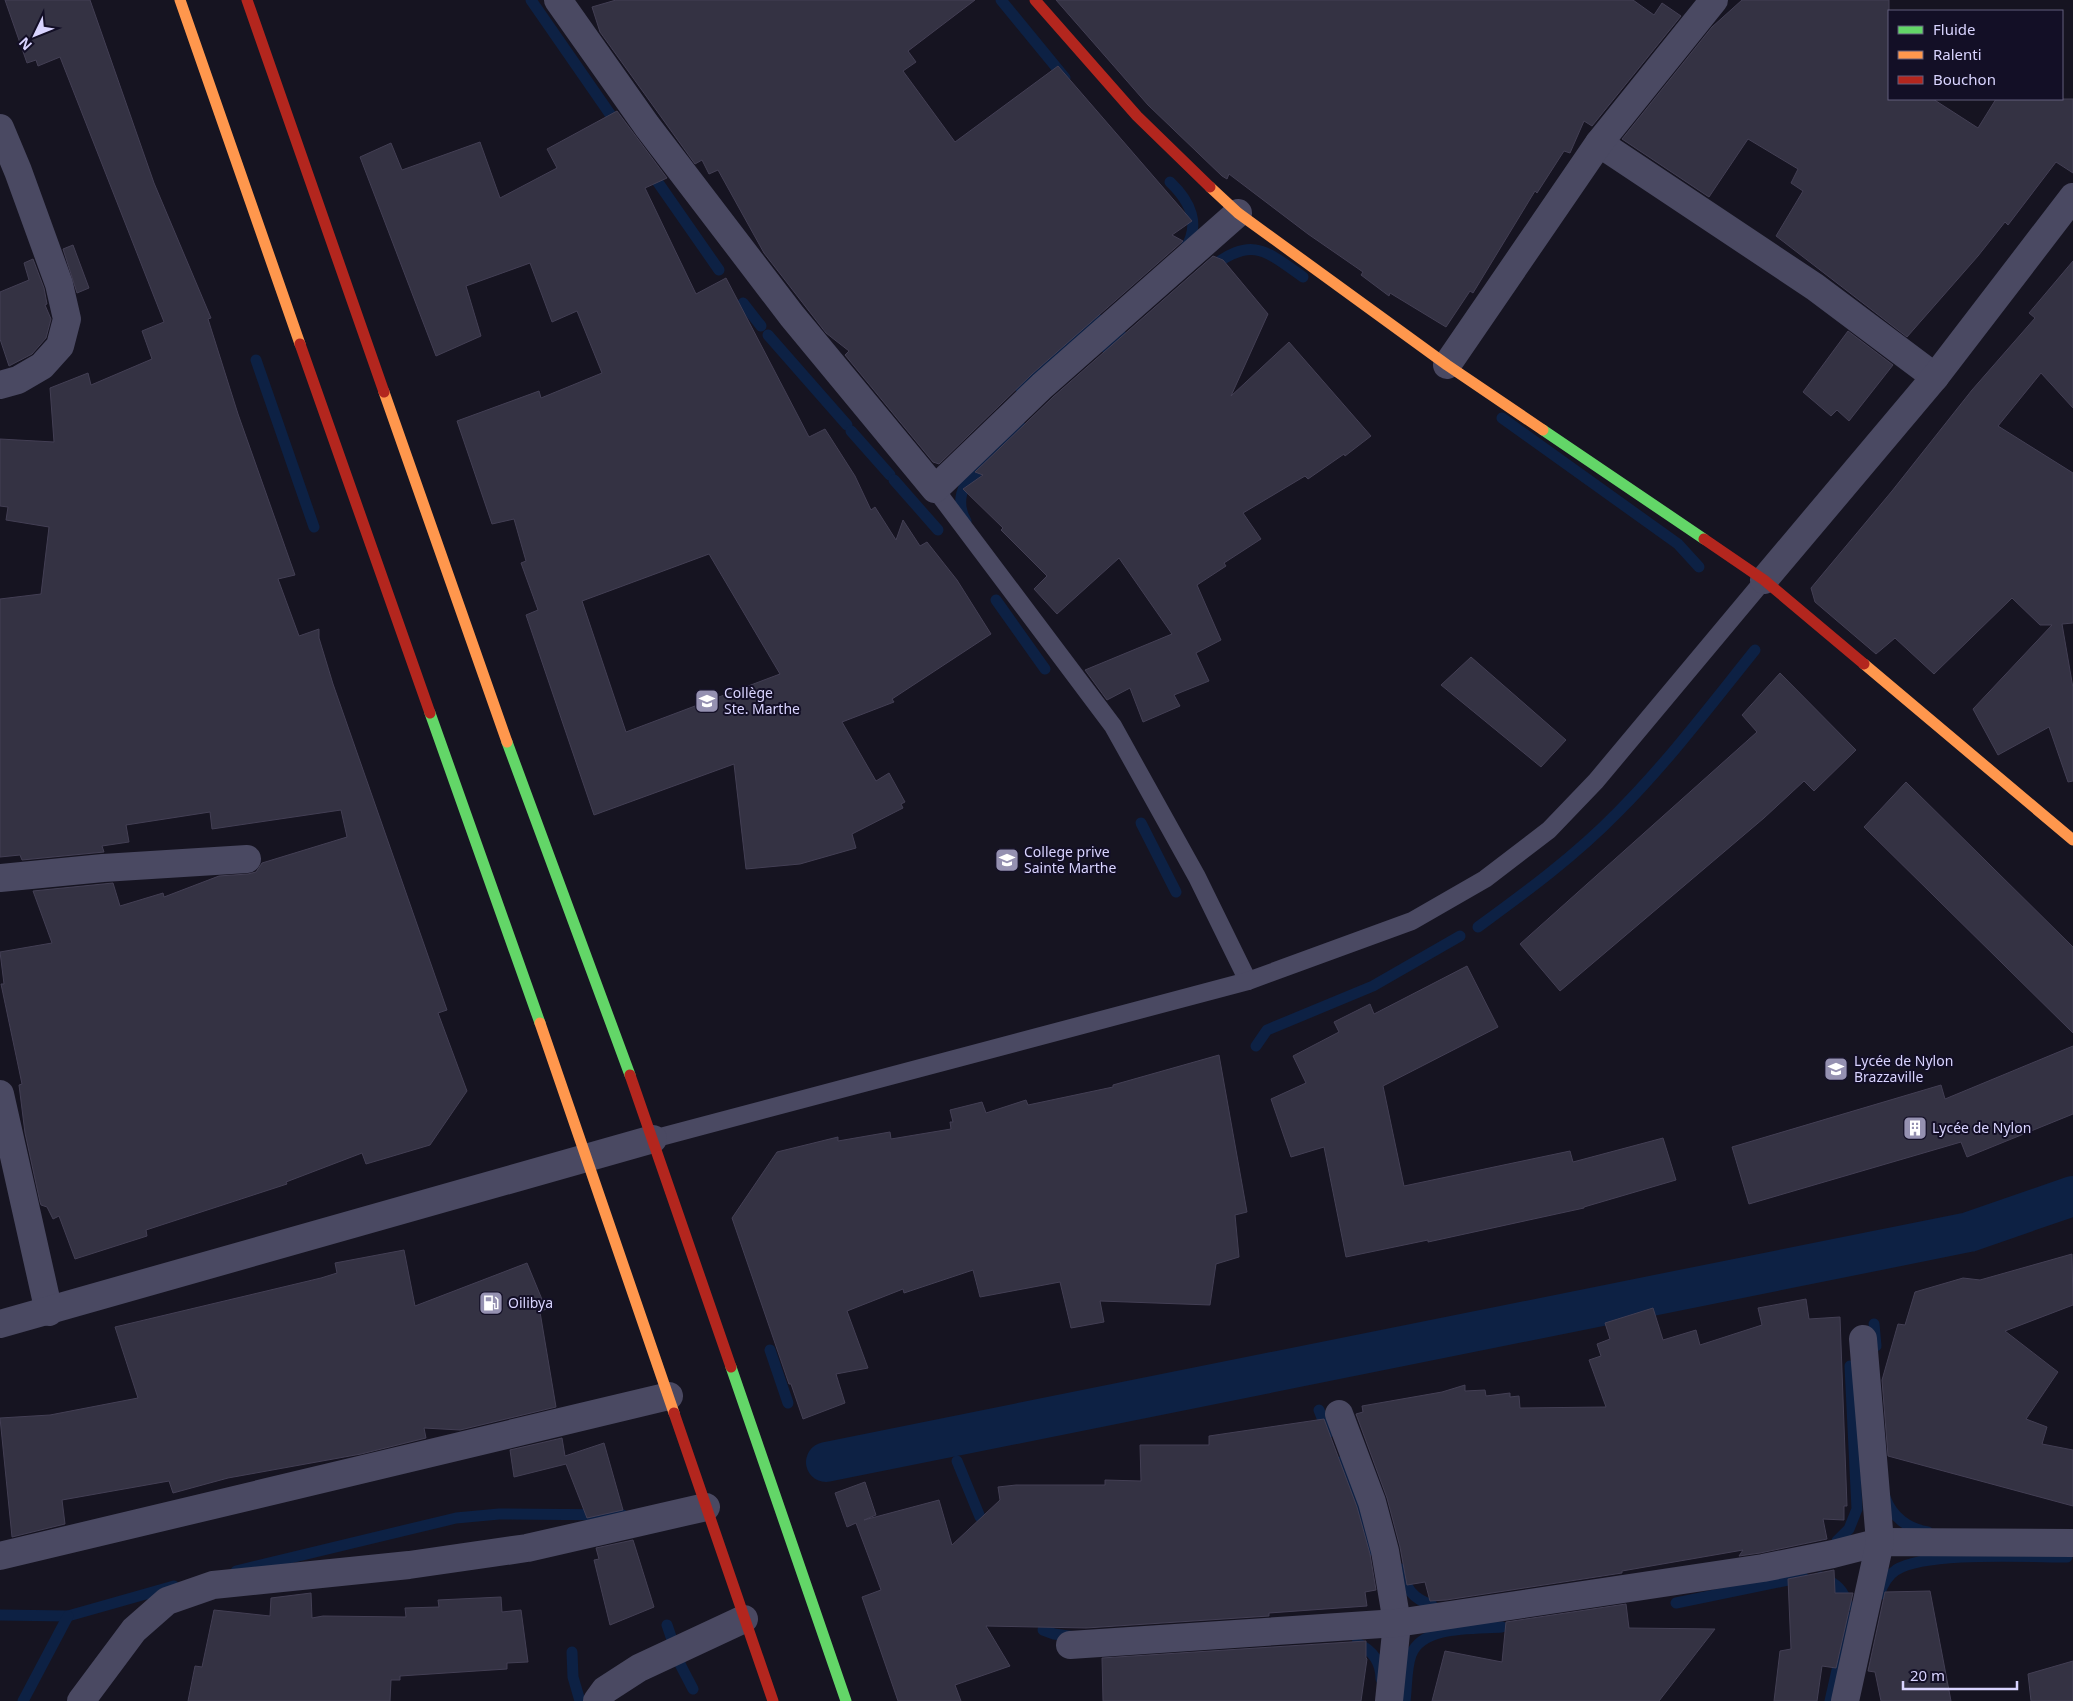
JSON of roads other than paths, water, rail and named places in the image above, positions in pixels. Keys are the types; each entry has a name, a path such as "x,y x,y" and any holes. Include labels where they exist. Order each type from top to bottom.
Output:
{"main road":[{"path":"180,0 294,331 587,1157 773,1701"},
{"path":"247,0 498,718 653,1138 846,1701"},
{"path":"1036,0 1137,116 1238,213 1447,366 1764,580 2073,840"}],"street":[{"path":"558,0 647,126 792,316 935,490 1042,386 1238,213"},
{"path":"1447,366 1599,143 1714,0"},
{"path":"0,128 18,170 59,284 67,319 60,346 42,366 18,380 0,385"},
{"path":"1599,143 1816,287 1935,377"},
{"path":"1764,580 1935,377 2073,197"},
{"path":"0,878 103,868 247,859"},
{"path":"0,1094 49,1312"},
{"path":"0,1324 49,1312 653,1138"},
{"path":"1845,1701 1880,1542 1863,1339"},
{"path":"0,1556 669,1396"},
{"path":"1340,1414 1374,1510 1385,1551 1397,1623 1390,1701"},
{"path":"82,1701 134,1630 167,1601 213,1585 410,1565 527,1548 706,1506"},
{"path":"1070,1645 1397,1623 1763,1568 1834,1554 1880,1542 2073,1543"},
{"path":"596,1701 605,1690 639,1668 744,1619"}],"lane":[{"path":"935,490 1114,726 1197,877 1248,981"},
{"path":"653,1138 1248,981 1412,921 1485,879 1542,835 1596,781 1764,580"}],"waterway":[{"path":"531,0 619,127"},
{"path":"1001,0 1065,78"},
{"path":"650,171 719,270"},
{"path":"1170,182 1188,205 1193,223 1192,232 1184,250"},
{"path":"1210,268 1237,252 1258,250 1268,254 1303,277"},
{"path":"743,303 761,326"},
{"path":"1020,387 1097,319"},
{"path":"768,335 847,425"},
{"path":"1105,347 1121,335"},
{"path":"256,360 314,527"},
{"path":"1502,418 1678,544 1699,567"},
{"path":"966,521 961,503 965,485 1020,426"},
{"path":"851,431 890,475"},
{"path":"894,480 938,530"},
{"path":"996,600 1045,669"},
{"path":"1478,927 1532,887 1601,829 1671,754 1755,650"},
{"path":"1141,823 1176,892"},
{"path":"1256,1046 1267,1030 1373,986 1460,936"},
{"path":"826,1462 1969,1232 2073,1196"},
{"path":"1874,1324 1876,1346"},
{"path":"770,1350 788,1403"},
{"path":"1837,1541 1849,1529 1857,1509 1850,1366"},
{"path":"1319,1410 1328,1433"},
{"path":"957,1461 980,1517"},
{"path":"1340,1462 1357,1505 1370,1550"},
{"path":"1885,1497 1896,1516 1902,1521 1914,1528 1928,1532"},
{"path":"236,1571 456,1518 499,1514 623,1515"},
{"path":"1879,1595 1890,1575 1910,1564 1930,1560 1978,1556 2067,1557"},
{"path":"1401,1569 1405,1582 1411,1592 1420,1600 1432,1605"},
{"path":"1676,1603 1803,1577"},
{"path":"1821,1577 1839,1588 1848,1606"},
{"path":"0,1615 68,1616 174,1586"},
{"path":"23,1701 68,1616"},
{"path":"1830,1701 1849,1617"},
{"path":"667,1625 681,1666 693,1689"},
{"path":"1405,1701 1409,1660 1417,1645 1426,1638 1450,1630 1502,1627"},
{"path":"1043,1630 1054,1634 1076,1637"},
{"path":"1357,1643 1375,1657 1381,1673 1381,1679"},
{"path":"572,1652 573,1677 580,1701"}],"place":[{"name":"Collège Ste. Marthe","path":"707,701"},
{"name":"College prive Sainte Marthe","path":"1007,860"},
{"name":"Lycée de Nylon Brazzaville","path":"1836,1069"},
{"name":"Lycée de Nylon","path":"1915,1128"},
{"name":"Oilibya","path":"491,1303"}]}
